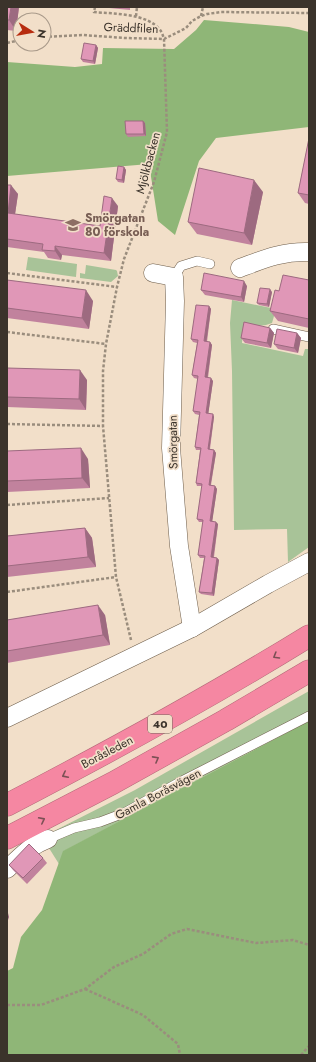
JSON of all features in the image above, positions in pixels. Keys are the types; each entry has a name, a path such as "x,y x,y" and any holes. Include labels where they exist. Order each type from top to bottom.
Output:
{"highway":[{"name":"Boråsleden","path":"7,805 101,756 201,701 309,636"},
{"name":"40","path":"7,838 113,783 226,720 309,671"}],"street":[{"path":"240,268 280,254 309,252"},
{"path":"153,273 174,277"},
{"name":"Smörgatan","path":"174,277 176,302 171,448 179,546 192,628"},
{"path":"7,718 192,628 309,562"},
{"name":"Gamla Boråsvägen","path":"7,868 27,850 48,839"}],"lane":[{"path":"174,277 181,266 197,261 210,264"},
{"path":"273,329 309,337"},
{"name":"Gamla Boråsvägen","path":"48,839 74,828 100,822 124,813 309,716"}],"path":[{"path":"95,7 94,12 136,16 148,20 160,30 164,39"},
{"path":"136,16 138,7"},
{"path":"201,16 203,7"},
{"path":"259,12 261,7"},
{"path":"201,16 221,12 309,13"},
{"name":"Gräddfilen","path":"52,37 83,35 164,39 186,28 192,21 201,16"},
{"name":"Mjölkbacken","path":"135,656 116,577 103,426 103,371 106,344 124,259 154,182 167,132 164,39"},
{"path":"7,273 117,287"},
{"path":"7,332 106,344"},
{"path":"7,424 103,426"},
{"path":"7,505 109,498"},
{"path":"7,592 116,577"},
{"path":"7,1005 41,1005 85,989 114,967 143,954 171,934 187,929 256,943 293,940 309,945"},
{"path":"85,989 143,1015 178,1044 180,1055"},
{"path":"301,1055 309,1046"}],"green space":[{"path":"204,20 289,27 309,32 309,127 216,138 199,161 175,235 158,221 149,164 7,176 7,62 75,67 102,64 103,48 174,49 196,30"},
{"path":"28,257 77,264 76,277 26,270"},
{"path":"86,265 116,270 118,276 111,282 80,278 80,273 85,274"},
{"path":"232,300 276,309 272,323 243,331 242,343 303,356 305,349 309,349 309,547 288,562 287,529 234,530 230,323"},
{"path":"309,691 309,721 64,851 59,864 42,837 135,790"},
{"path":"309,721 309,1055 7,1055 7,971 13,968 21,937 42,910 63,851"}],"building":[{"path":"7,7 11,7 9,20 7,20"},
{"path":"84,43 96,45 93,61 81,59"},
{"path":"125,121 143,121 144,134 126,134"},
{"path":"309,138 309,195 298,193"},
{"path":"118,166 124,167 122,180 116,179"},
{"path":"199,168 254,180 244,233 188,222"},
{"path":"7,185 11,185 8,213 100,226 104,196 112,198 104,253 55,246 55,251 42,250 43,244 7,239"},
{"path":"204,273 244,281 241,297 201,290"},
{"path":"283,275 309,280 309,319 270,311 275,290 279,291"},
{"path":"7,280 86,290 82,318 7,308"},
{"path":"260,288 270,289 267,304 257,303"},
{"path":"196,305 209,306 204,341 210,342 205,377 211,378 206,413 213,414 208,449 214,450 209,485 215,486 210,521 216,522 211,557 217,558 212,593 199,592 205,556 198,555 203,520 197,519 202,484 196,483 201,448 195,447 200,412 193,411 198,376 192,375 198,340 191,339"},
{"path":"244,322 270,328 267,343 241,338"},
{"path":"277,329 297,333 294,348 274,344"},
{"path":"7,368 80,370 79,399 7,397"},
{"path":"81,448 82,478 7,481 7,451"},
{"path":"85,528 88,557 7,566 7,536"},
{"path":"98,605 103,635 7,651 7,620"},
{"path":"29,844 43,858 23,878 9,865"}],"place":[{"name":"Smörgatan 80 förskola","path":"73,225"}]}
